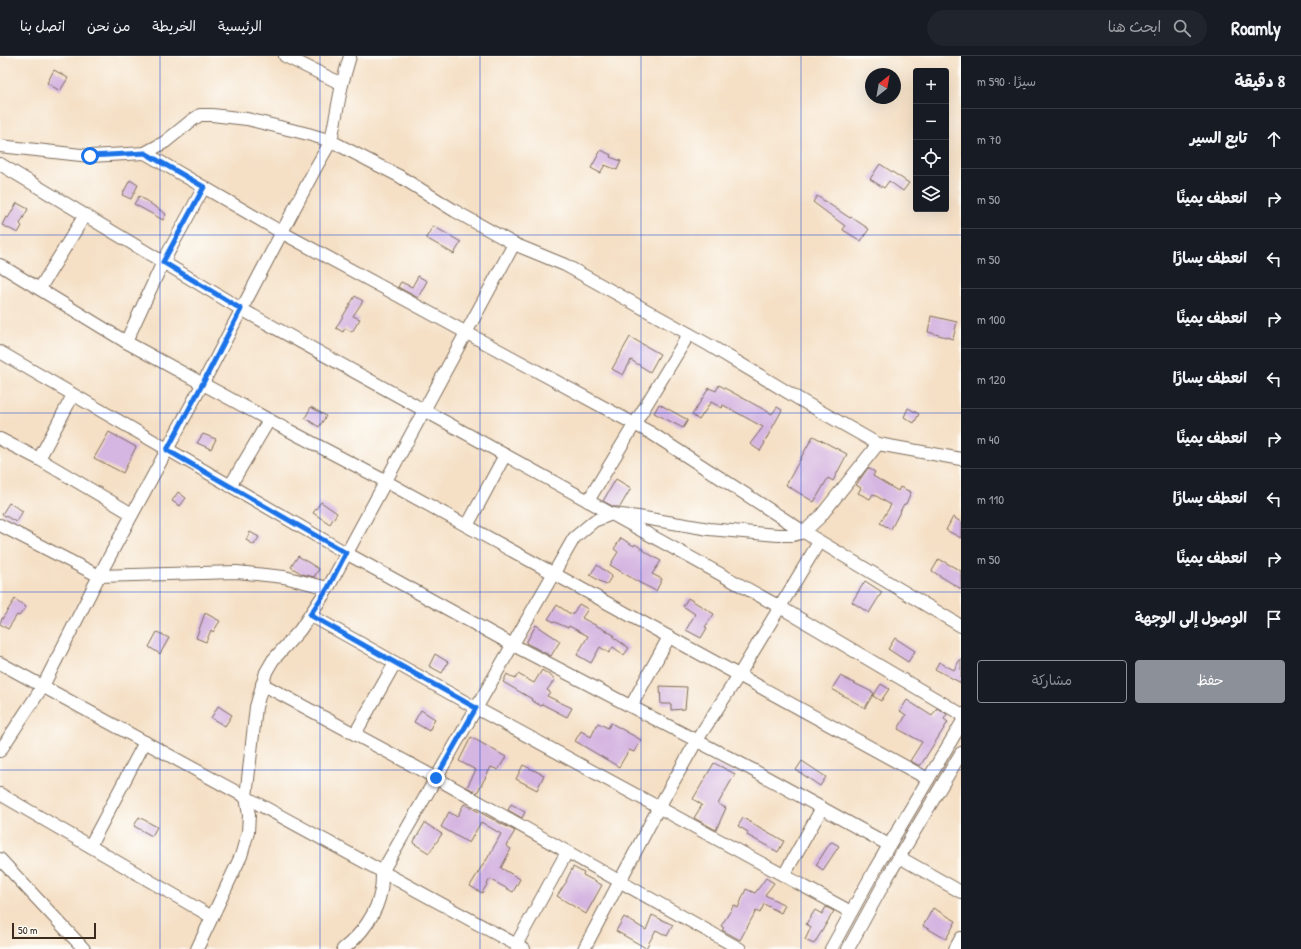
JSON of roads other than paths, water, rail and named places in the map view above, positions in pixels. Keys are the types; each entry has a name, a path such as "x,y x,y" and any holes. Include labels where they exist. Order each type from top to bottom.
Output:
{"street":[{"path":"285,56 342,84"},
{"path":"0,751 43,686 99,576 203,383 281,232 331,141 342,84 350,56"},
{"path":"0,146 90,156 145,153 165,142 200,115 247,119 331,141 399,176 455,211 514,244 565,265 689,334 878,444 961,459"},
{"path":"145,153 281,232 651,433 819,542 961,626"},
{"path":"0,164 241,309 780,607 961,714"},
{"path":"126,342 163,262 204,187"},
{"path":"40,288 84,215"},
{"path":"196,949 241,856 248,832 249,815 246,798 256,707 266,672 273,660 300,630 328,588 514,244"},
{"path":"0,265 40,288 126,342 385,481 928,779"},
{"path":"588,501 689,334"},
{"path":"0,352 346,553 513,644 697,740 889,845"},
{"path":"39,459 72,395"},
{"path":"230,486 269,420"},
{"path":"0,438 39,459 132,514"},
{"path":"343,949 352,942 364,928 372,915 381,891 382,872 574,538 594,521 612,514 709,529 778,536 793,535 804,532 820,517 878,444"},
{"path":"467,526 505,455"},
{"path":"0,525 99,576 236,572 284,577 328,588"},
{"path":"584,949 621,882 659,807 697,740 739,675 819,542"},
{"path":"310,615 476,708 851,912"},
{"path":"631,706 669,637"},
{"path":"0,663 520,947 567,852"},
{"path":"355,734 395,663"},
{"path":"262,684 436,778 740,949"},
{"path":"831,949 889,845 961,724"},
{"path":"90,846 145,742"},
{"path":"848,949 899,858 961,753"},
{"path":"0,794 212,917"},
{"path":"784,875 822,808"},
{"path":"899,858 961,892"},
{"path":"0,859 84,949"},
{"path":"955,949 961,938"}]}
